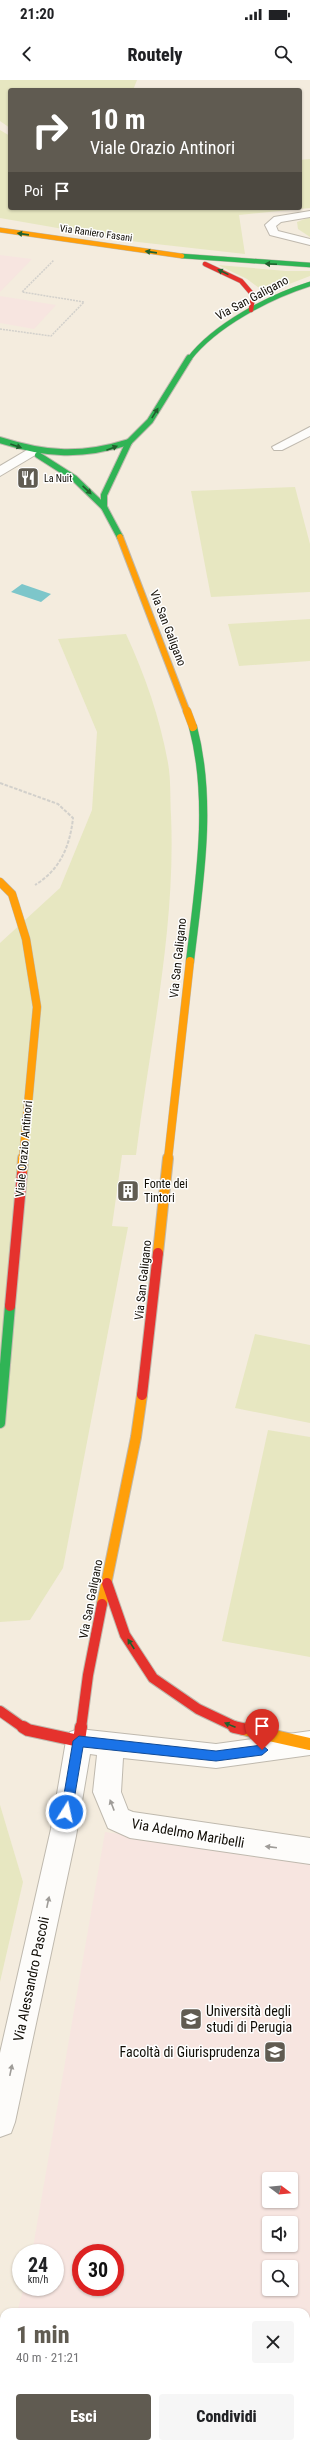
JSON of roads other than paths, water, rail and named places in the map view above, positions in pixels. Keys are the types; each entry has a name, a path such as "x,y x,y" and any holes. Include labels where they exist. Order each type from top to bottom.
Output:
{"street":[{"name":"Via Raniero Fasani","path":"0,230 190,258 257,264 310,265"},
{"name":"Via Raniero Fasani","path":"190,258 241,281 253,295 251,310"},
{"name":"Via San Galigano","path":"79,1741 88,1675 136,1437 195,916 203,810 203,779 198,740 122,541 104,507 104,495 129,442 150,421 189,358 203,341 226,323 296,288 310,284"},
{"path":"0,440 32,452 74,478 104,507"},
{"path":"0,472 32,452 74,456 106,451 129,442"},
{"name":"Viale Orazio Antinori","path":"0,882 12,894 26,939 37,1007 0,1423"},
{"path":"107,1582 125,1635 153,1678 198,1709 232,1726 309,1743"},
{"path":"0,1711 28,1730 79,1741 216,1756 309,1743"},
{"name":"Via Alessandro Pascoli","path":"0,2122 63,1831 79,1741"},
{"name":"Via Adelmo Maribelli","path":"111,1745 107,1792 118,1819 130,1825 310,1852"}],"lane":[{"path":"310,214 278,219 270,225 274,233 310,242"},
{"path":"278,447 310,431"}],"water":[{"path":"22,584 51,594 41,602 11,592"}],"place":[{"name":"La Nuit","path":"28,478"},
{"name":"Fonte dei Tintori","path":"128,1191"},
{"name":"Università degli studi di Perugia","path":"191,2019"},
{"name":"Facoltà di Giurisprudenza","path":"275,2052"}]}
